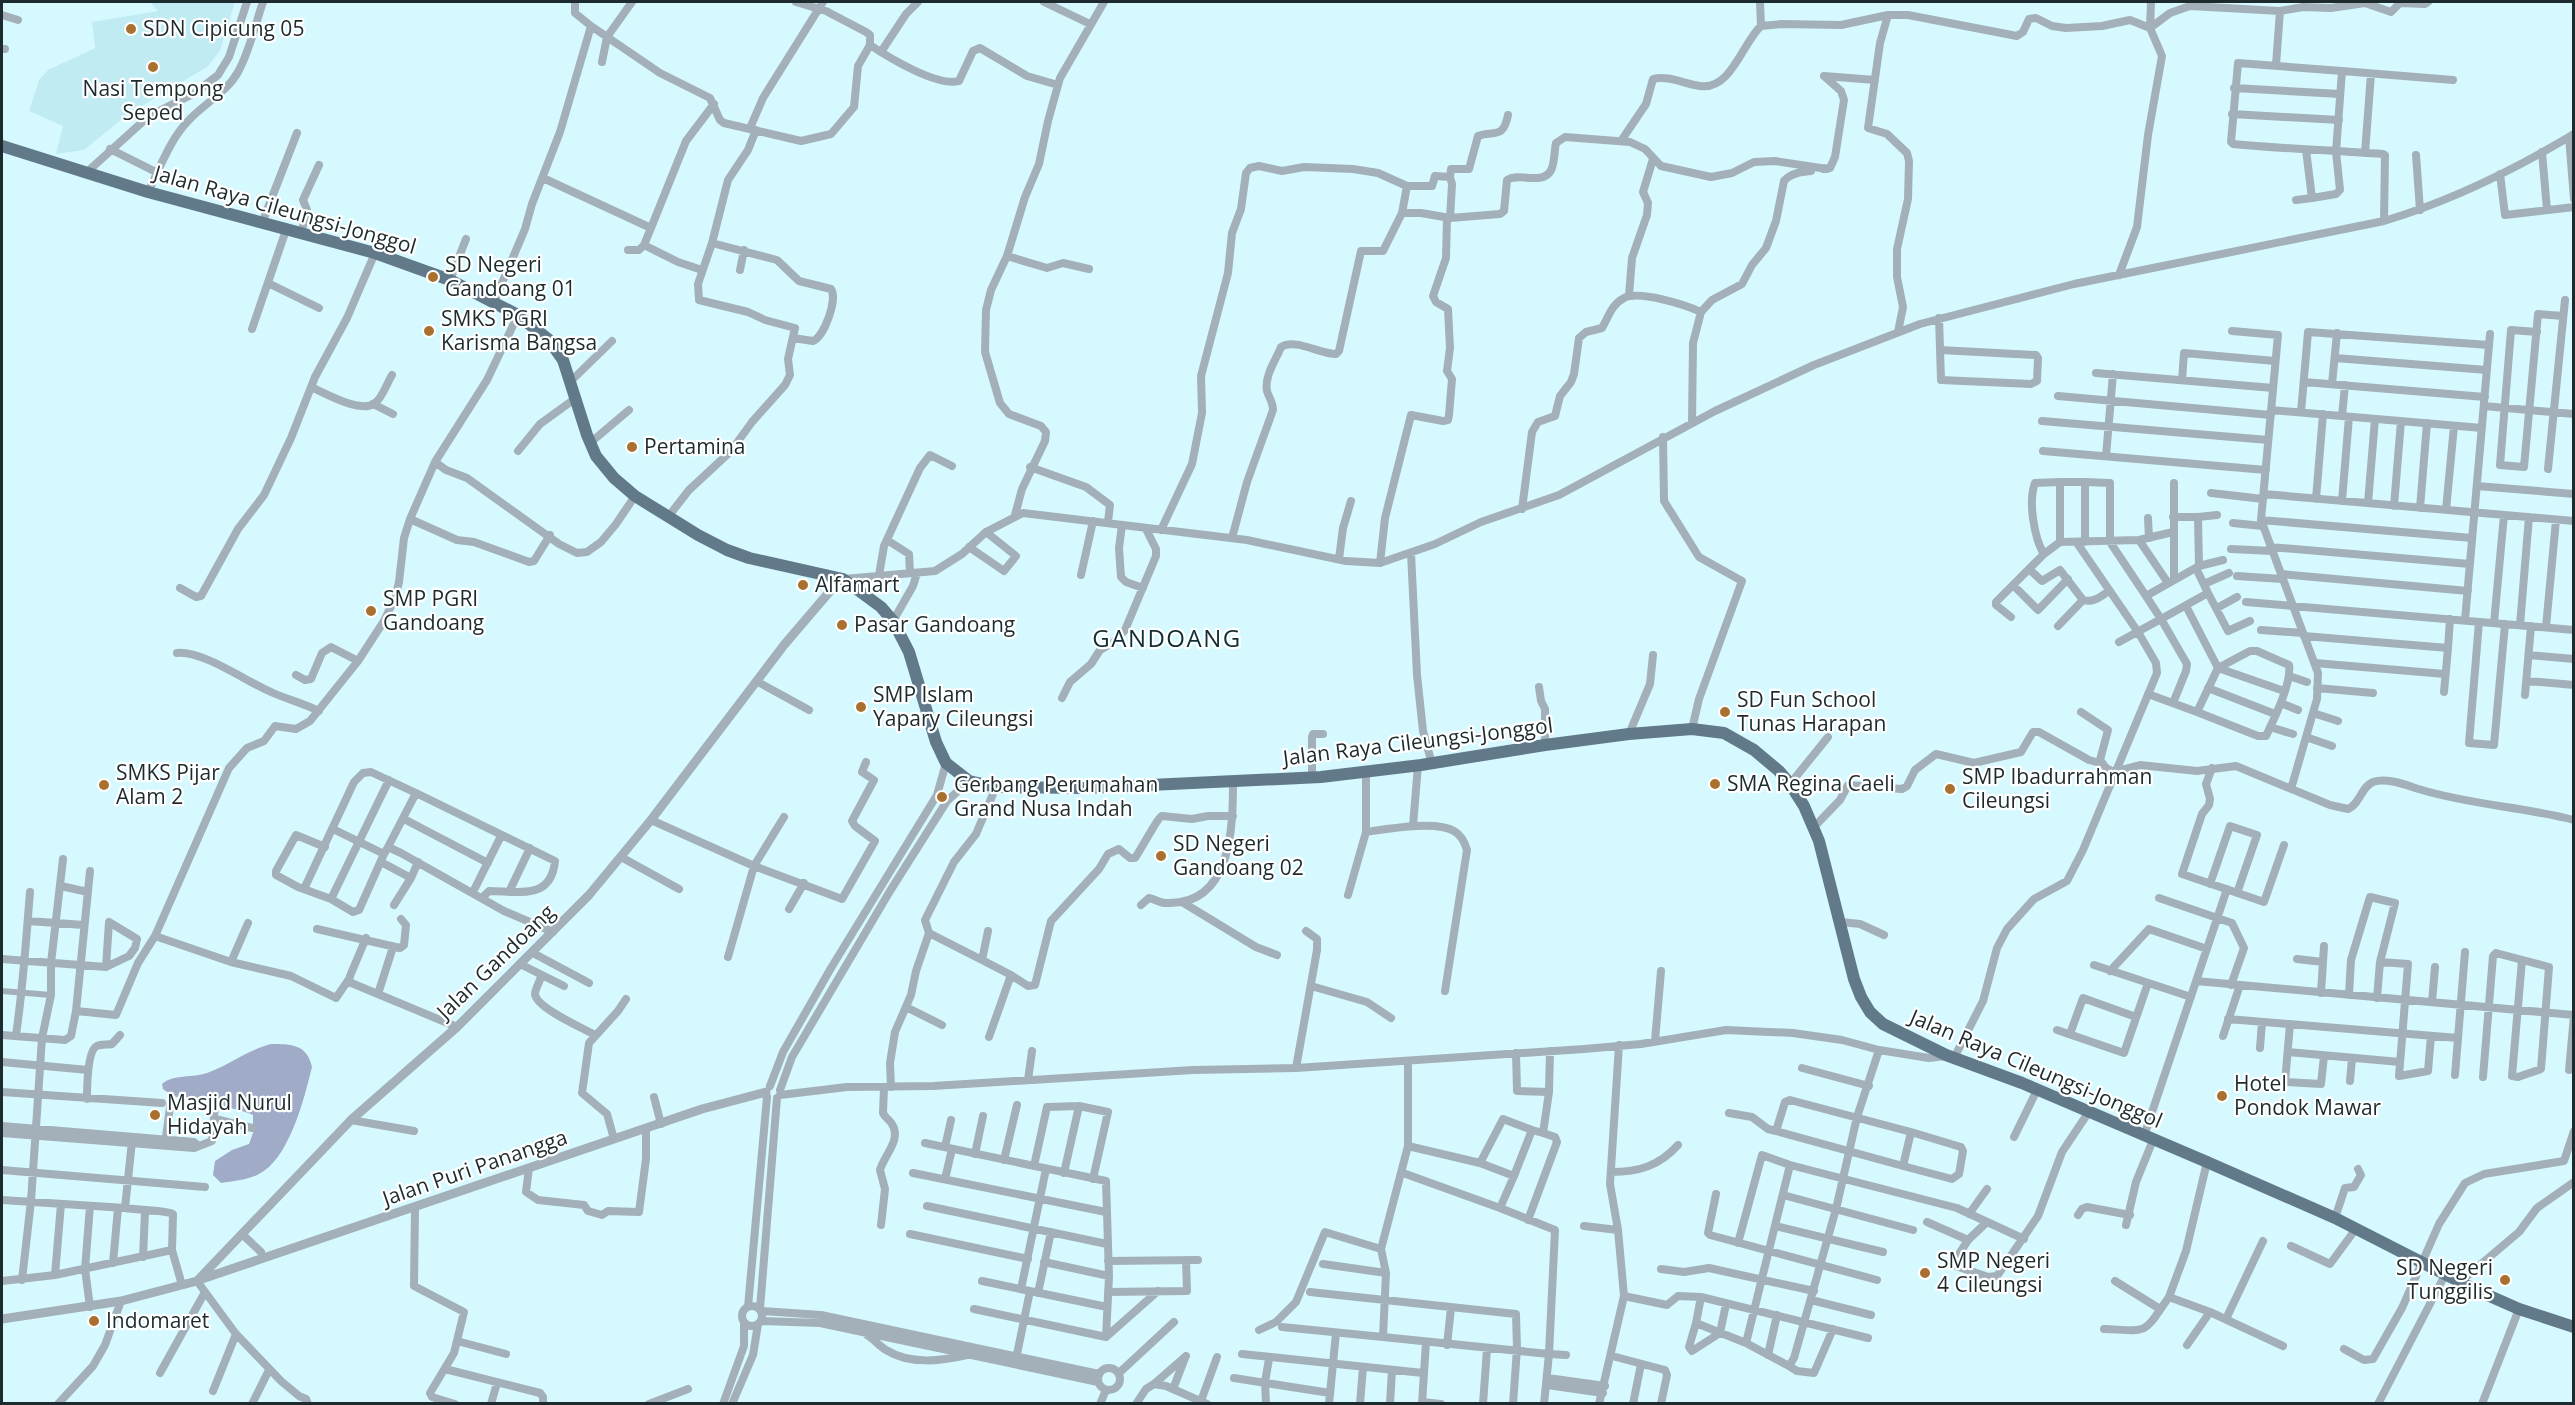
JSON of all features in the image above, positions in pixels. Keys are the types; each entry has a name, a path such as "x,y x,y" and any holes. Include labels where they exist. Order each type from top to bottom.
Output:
{"main road":[{"name":"Jalan Raya Cileungsi-Jonggol","path":"2,146 148,192 375,253 450,280 518,315 549,339 563,360 596,456 614,478 635,496 698,535 738,554 840,579 881,607 893,621 909,652 936,742 946,763 969,780 996,788 1086,788 1312,778 1432,764 1545,744 1629,734 1692,729 1733,737 1754,750 1790,784 1804,806 1814,827 1854,978 1870,1012 1883,1024 1950,1056 2037,1090 2336,1218 2355,1230 2445,1275 2519,1309 2574,1327"}],"street":[{"path":"87,172 149,116 195,93 218,75 229,57 247,2"},
{"path":"148,192 173,141 187,121 224,91 237,74 263,2"},
{"path":"575,2 575,13 591,26 660,73 682,86 701,92 714,104 722,122 801,141 831,134 854,107 858,66 870,45 870,35 821,5 796,2"},
{"path":"602,62 607,37 632,2"},
{"path":"881,52 906,14 918,2"},
{"path":"1044,2 1090,24"},
{"path":"1015,515 1030,467 1045,441 1046,432 1041,426 1009,414 1000,403 985,352 986,310 991,290 1007,256 1025,197 1039,164 1058,85 1104,2"},
{"path":"1621,141 1646,104 1653,79 1663,78 1699,86 1715,84 1737,63 1761,26 1760,2"},
{"path":"2119,275 2137,227 2148,135 2162,57 2151,28 2151,2"},
{"path":"2151,28 2170,13 2190,6 2280,11 2303,7 2331,8 2365,3 2391,12 2400,3 2425,4 2428,2"},
{"path":"668,517 689,490 730,451 785,385 790,375 788,359 795,330 792,327 765,320 748,312 700,302 697,291 728,180 748,150 760,104 821,5"},
{"path":"2276,65 2280,11"},
{"path":"2,15 18,20"},
{"path":"1761,26 1851,24 1888,15 1908,15 2017,36 2023,33 2029,19 2033,18 2052,26 2066,28 2102,26 2130,20 2151,28"},
{"path":"1888,15 1881,37 1868,128 1887,134 1900,146 1907,153 1910,168 1908,199 1897,249 1897,277 1903,307 1898,332"},
{"path":"494,302 525,230 573,95 582,51 591,26"},
{"path":"870,45 919,72 955,83 961,79 973,51 985,49 1027,76 1058,85"},
{"path":"2384,221 2386,158 2382,154 2233,144 2232,114 2238,63 2453,80"},
{"path":"2296,200 2339,192 2336,152 2342,71"},
{"path":"2365,153 2371,74"},
{"path":"1692,423 1693,343 1701,312 1712,300 1742,284 1752,265 1766,248 1776,221 1784,181 1798,172 1830,168 1835,157 1844,100 1841,91 1824,76 1875,80"},
{"path":"2234,88 2340,94"},
{"path":"628,250 639,250 644,245 683,147 693,129 714,104"},
{"path":"2232,114 2339,120"},
{"path":"1380,563 1385,518 1411,415 1443,422 1448,420 1449,416 1452,379 1447,371 1450,348 1448,309 1436,302 1432,296 1446,258 1452,184 1451,169 1470,168 1478,136 1497,134 1504,128 1508,115"},
{"path":"262,223 297,133"},
{"path":"840,579 936,571 986,532 1015,515 1023,513 1056,515 1146,529 1232,538 1339,559 1380,563 1411,553 1481,522 1583,483 1663,437 1814,365 1939,318 2040,292 2384,221 2420,210 2500,174 2571,136 2574,199"},
{"path":"1402,213 1421,213 1449,218 1500,214 1504,210 1507,180 1513,176 1538,178 1548,174 1551,170 1556,143 1565,137 1630,142 1645,149 1665,168 1711,177 1732,172 1754,162 1775,161 1827,169"},
{"path":"110,149 158,173"},
{"path":"2306,150 2312,198"},
{"path":"2542,152 2547,210"},
{"path":"2416,155 2420,210"},
{"path":"1629,296 1632,258 1647,215 1648,203 1643,192 1653,159"},
{"path":"301,234 307,210 303,205 303,200 319,165"},
{"path":"1161,530 1192,464 1202,413 1201,376 1228,273 1232,233 1241,209 1246,172 1258,166 1282,171 1304,167 1353,169 1378,173 1407,186 1432,186 1435,176 1450,177"},
{"path":"2500,174 2504,214 2574,207"},
{"path":"543,178 651,228"},
{"path":"1232,538 1247,482 1273,410 1273,404 1267,391 1268,380 1281,347 1292,344 1324,353 1336,354 1339,351 1361,251 1365,249 1379,252 1383,250 1402,213 1407,186"},
{"path":"252,328 285,230"},
{"path":"450,280 466,239"},
{"path":"712,243 777,260 797,280 829,288 834,292 832,307 817,340 793,338"},
{"path":"644,245 678,262 702,270"},
{"path":"740,270 744,250"},
{"path":"180,588 196,597 201,596 238,529 264,495 326,354 347,318 375,253"},
{"path":"1007,256 1047,268 1063,264 1089,269"},
{"path":"268,283 319,308"},
{"path":"1522,508 1532,432 1538,422 1555,416 1560,396 1571,382 1578,338 1586,332 1602,328 1612,308 1629,296 1642,296 1678,304 1701,312"},
{"path":"2548,469 2565,300"},
{"path":"2536,332 2511,330 2500,465 2524,467 2538,314 2563,316"},
{"path":"76,1011 116,1015 138,963 155,936 229,768 247,748 264,741 275,726 291,729 302,727 319,711 358,661 384,621 395,598 410,519 435,462 487,380 518,315"},
{"path":"1939,318 1940,350 1941,380 2031,384 2037,381 2038,358 2036,355 1940,350"},
{"path":"2232,331 2278,335 2262,523 2318,673 2313,713 2291,789"},
{"path":"2301,412 2308,332 2489,345"},
{"path":"2332,384 2337,333"},
{"path":"2465,620 2490,334"},
{"path":"570,382 612,341"},
{"path":"2182,380 2184,353 2275,361"},
{"path":"2335,358 2487,370"},
{"path":"2096,373 2273,388"},
{"path":"2106,456 2113,374"},
{"path":"374,404 392,375"},
{"path":"2304,382 2485,397"},
{"path":"2342,501 2346,416 2344,385"},
{"path":"311,387 352,404 374,404 393,414"},
{"path":"2058,396 2271,412 2301,412 2482,428"},
{"path":"518,451 540,424 576,398"},
{"path":"2484,406 2574,414"},
{"path":"590,443 629,410"},
{"path":"2316,499 2323,414"},
{"path":"2368,503 2375,419"},
{"path":"2042,421 2268,440"},
{"path":"2394,506 2401,421"},
{"path":"2420,508 2427,423"},
{"path":"2446,510 2454,426"},
{"path":"1663,437 1664,501 1699,557 1742,581 1699,699 1692,729"},
{"path":"2043,451 2266,470"},
{"path":"879,575 887,540 927,457 933,456 952,466"},
{"path":"435,462 446,470 467,478 572,552 587,552 601,542 635,496"},
{"path":"1030,467 1043,470 1093,491 1110,505 1108,522"},
{"path":"2060,482 2060,542"},
{"path":"2044,554 2035,538 2034,485 2060,482 2110,483 2110,542 2161,619 2187,664 2173,703"},
{"path":"768,1092 779,1094 847,1087 888,1087 1408,1061 1619,1045 1708,1032 1752,1030 1842,1040 1880,1050 1929,1058 1950,1056 1983,1001 1997,948 2007,929 2034,899 2067,881 2094,826 2158,668 2081,542 2085,482"},
{"path":"2171,581 2174,483"},
{"path":"2477,486 2574,494"},
{"path":"2211,493 2368,503 2574,521"},
{"path":"1339,559 1343,528 1351,501"},
{"path":"2173,517 2217,515"},
{"path":"2494,623 2504,515"},
{"path":"2198,517 2197,567 2208,593 2228,631 2250,621"},
{"path":"2520,625 2529,517"},
{"path":"2148,518 2149,538"},
{"path":"410,519 457,540 474,542 529,562 534,561 550,536"},
{"path":"2546,627 2556,520"},
{"path":"1081,575 1093,521"},
{"path":"2234,523 2472,538"},
{"path":"1122,525 1119,548 1121,577 1126,582 1143,588"},
{"path":"1062,698 1066,687 1091,664 1100,650 1114,642 1125,630 1156,556 1156,549 1146,529"},
{"path":"969,547 1004,571 1016,556 986,532"},
{"path":"2011,617 1995,603 2044,554 2060,542 2139,540 2172,532"},
{"path":"887,540 909,554 914,573 913,586 893,621"},
{"path":"2139,540 2171,581"},
{"path":"2231,549 2271,549 2470,564"},
{"path":"1411,553 1418,681 1423,731 1432,764"},
{"path":"2146,596 2197,567 2223,560"},
{"path":"2030,570 2042,581 2059,569 2082,600 2091,601 2109,591"},
{"path":"2204,584 2233,575 2468,591"},
{"name":"Jalan Gandoang","path":"197,1281 351,1120 457,1027 589,895 651,820 784,645 840,579"},
{"path":"2013,585 2038,610 2068,579"},
{"path":"2119,642 2208,593"},
{"path":"2217,608 2237,597"},
{"path":"2058,626 2082,600"},
{"path":"2246,603 2293,605 2573,630 2574,621"},
{"path":"2186,606 2218,669 2284,691"},
{"path":"2444,692 2450,619"},
{"path":"2479,622 2469,743 2494,745 2505,624"},
{"path":"2525,695 2531,626"},
{"path":"2261,630 2448,648"},
{"path":"296,675 305,680 311,680 322,653 331,647 358,661"},
{"path":"2148,694 2258,736 2266,736 2281,703 2289,676 2289,665 2257,651 2250,651 2218,669 2197,712"},
{"path":"177,653 185,652 198,656 268,691 319,711"},
{"path":"1629,734 1650,684 1653,655"},
{"path":"2529,655 2574,659"},
{"path":"2314,663 2445,674"},
{"path":"2289,676 2307,682"},
{"path":"2526,681 2574,685"},
{"path":"758,682 808,710"},
{"path":"1539,687 1540,701 1545,710 1545,744"},
{"path":"2208,688 2275,714"},
{"path":"2317,688 2373,693"},
{"path":"2281,703 2298,710"},
{"path":"2081,712 2108,730 2100,763"},
{"path":"2313,713 2338,721"},
{"path":"2270,727 2293,734"},
{"path":"1814,827 1840,800 1848,785 1902,789 1907,786 1915,770 1936,754 1974,763 1987,762 2021,752 2031,734 2036,732 2114,772 2140,765 2189,771 2236,766 2348,809 2354,806 2367,785 2380,781 2409,785 2464,801 2574,820"},
{"path":"1312,778 1312,737 1316,733 1323,734"},
{"path":"1790,784 1828,737"},
{"path":"2306,737 2332,746"},
{"path":"651,820 754,866 842,899 875,841 855,826 852,821 874,780 862,772 866,762"},
{"path":"732,1404 753,1354 759,1323 779,1094 792,1057 937,795 946,763"},
{"path":"1413,826 1418,765"},
{"path":"2212,768 2206,784 2209,805 2202,814 2182,874 2264,902 2284,845"},
{"path":"304,889 359,775 372,772 530,848 556,863 549,880 541,889 485,895 473,892 418,862 384,854 333,829"},
{"path":"1348,895 1366,832 1366,772"},
{"path":"331,899 389,780"},
{"path":"723,1404 744,1346 742,1313 748,1306 768,1092 783,1052 831,968 947,801 969,780"},
{"path":"1141,905 1149,898 1165,903 1182,902 1200,895 1212,885 1218,875 1231,833 1233,781"},
{"path":"941,783 956,792"},
{"path":"996,788 976,834 954,862 926,915 925,925 929,933 1028,986 1035,986 1051,921 1111,852 1119,849 1130,858 1135,858 1146,843 1159,817 1165,815 1192,819 1208,816 1233,816"},
{"path":"325,847 297,835 276,871 279,877 331,899 353,912 359,910 384,854 416,793"},
{"path":"728,957 754,866 784,817"},
{"path":"404,819 488,862"},
{"path":"1366,832 1413,826 1454,830 1465,843 1467,850 1445,991"},
{"path":"2210,884 2230,826 2257,835 2237,893"},
{"path":"473,892 501,836"},
{"path":"509,892 530,848"},
{"path":"384,854 411,878"},
{"path":"621,857 679,889"},
{"path":"22,1280 32,1201 42,1038 51,995 51,963 63,859"},
{"path":"393,905 411,878 418,862"},
{"path":"2,1035 68,1039 72,1033 90,871"},
{"path":"479,882 485,895 504,911 553,932"},
{"path":"789,909 804,883"},
{"path":"61,886 88,892"},
{"path":"2126,1225 2136,1182 2191,997 2227,889"},
{"path":"16,1035 22,993 30,892"},
{"path":"2349,995 2351,960 2370,897 2395,903 2380,962 2377,998"},
{"path":"2159,898 2232,923 2244,948 2231,985"},
{"path":"1182,902 1256,947 1277,956"},
{"path":"317,929 366,938 400,948 404,945 406,925 400,919"},
{"path":"28,921 84,925"},
{"path":"2,959 106,967 129,956 135,948 136,939 109,922 106,967"},
{"path":"1841,922 1860,924 1884,935"},
{"path":"231,962 248,923"},
{"path":"2110,971 2149,929 2207,949"},
{"path":"982,960 988,931"},
{"path":"1296,1068 1316,960 1317,939 1306,931"},
{"path":"880,1225 885,1189 880,1170 893,1146 895,1134 891,1121 883,1113 891,1054 895,1032 906,1007 929,933"},
{"path":"155,936 231,962 291,976 336,998 349,979 366,938"},
{"path":"2320,993 2324,946"},
{"path":"378,994 393,947"},
{"path":"2455,1075 2465,952"},
{"path":"533,953 589,983"},
{"path":"2483,1077 2493,956 2496,953 2549,967 2541,1070 2518,1077 2512,1076 2522,960"},
{"path":"2297,960 2323,962"},
{"path":"2380,962 2408,964 2399,1076 2428,1071 2431,1036"},
{"path":"520,964 564,986"},
{"path":"2094,965 2191,997"},
{"path":"2432,1002 2435,967"},
{"path":"831,968 839,974"},
{"path":"1655,1041 1661,971"},
{"path":"989,1037 1011,975"},
{"path":"541,976 535,992 536,998 543,1006 595,1035"},
{"path":"349,979 352,985 457,1027"},
{"path":"2196,981 2574,1016 2570,1067"},
{"path":"2058,1030 2124,1053 2148,983"},
{"path":"2223,1036 2240,985"},
{"path":"1311,986 1367,1002 1391,1018"},
{"path":"2,991 51,995"},
{"path":"2070,1034 2083,998 2136,1017"},
{"path":"614,1139 607,1114 582,1093 589,1043 626,999"},
{"path":"906,1007 942,1025"},
{"path":"2228,1019 2458,1038"},
{"path":"2260,1048 2262,1022"},
{"path":"2290,1024 2286,1082 2321,1084 2324,1056"},
{"path":"87,1100 88,1070 95,1047 112,1044 120,1035"},
{"path":"1599,1404 1612,1356 1623,1296 1618,1230 1610,1184 1619,1045"},
{"path":"1790,1366 1814,1292 1857,1117 1880,1050"},
{"path":"1028,1080 1032,1051"},
{"path":"1543,1133 1549,1092 1550,1051"},
{"path":"2288,1052 2400,1062"},
{"path":"1515,1053 1517,1091 1549,1092"},
{"path":"2350,1081 2352,1058"},
{"path":"1383,1337 1386,1273 1381,1249 1403,1173 1408,1146 1408,1061"},
{"path":"2,1062 88,1070"},
{"path":"1802,1068 1869,1086"},
{"path":"768,1092 774,1085 779,1094"},
{"path":"2014,1137 2037,1090"},
{"path":"2,1092 87,1100 162,1103"},
{"name":"Jalan Puri Panangga","path":"197,1281 719,1104 768,1092"},
{"path":"654,1097 661,1124"},
{"path":"165,1143 171,1100"},
{"path":"1730,1113 1752,1117 1768,1129 1903,1166 1952,1179 1959,1174 1963,1150 1961,1147 1911,1131 1790,1100 1785,1102 1776,1131"},
{"path":"2,1126 37,1132 165,1143 194,1142 199,1146 212,1141 215,1105"},
{"path":"1004,1160 1017,1105"},
{"path":"1034,1166 1047,1107 1079,1106 1108,1112 1093,1179"},
{"path":"1064,1173 1079,1106"},
{"path":"1987,1222 1968,1240 1954,1264 1992,1277 1997,1276 2038,1216 2062,1152 2088,1113"},
{"path":"975,1154 983,1116"},
{"path":"215,1119 252,1128"},
{"path":"1480,1163 1501,1121 1505,1119 1555,1137 1557,1142 1528,1220"},
{"path":"351,1120 414,1131"},
{"path":"945,1179 951,1120"},
{"path":"529,1168 526,1192 538,1200 584,1205 588,1211 602,1215 608,1211 639,1212 646,1159 646,1129"},
{"path":"1500,1208 1532,1130"},
{"path":"1903,1166 1911,1131"},
{"path":"2344,1349 2364,1359 2373,1359 2402,1308 2439,1224 2465,1183 2484,1174 2560,1163 2567,1158 2574,1131"},
{"path":"2,1133 37,1132"},
{"path":"113,1263 133,1140"},
{"path":"925,1143 1106,1181 1109,1276 1106,1337"},
{"path":"1611,1172 1649,1168 1667,1156 1678,1144"},
{"path":"1408,1146 1480,1163 1514,1176"},
{"path":"1738,1243 1762,1155 1790,1166 1957,1208 2024,1239"},
{"path":"2104,1329 2141,1331 2149,1327 2169,1297 2186,1251 2208,1162"},
{"path":"1746,1343 1790,1166"},
{"path":"2336,1218 2345,1188 2355,1187 2361,1175 2358,1168"},
{"path":"1030,1291 1028,1259 1046,1169"},
{"path":"2,1170 205,1187"},
{"path":"913,1173 1106,1212"},
{"path":"1403,1173 1555,1230 1548,1382 1544,1404"},
{"path":"2460,1282 2519,1232 2537,1208 2574,1182"},
{"path":"1969,1214 1987,1189"},
{"path":"1716,1194 1708,1233 1710,1235 1877,1280"},
{"path":"1783,1195 1913,1230"},
{"path":"2,1200 169,1212 173,1214 172,1250 182,1285"},
{"path":"55,1275 61,1203"},
{"path":"90,1206 85,1269 90,1307"},
{"path":"927,1206 1107,1244"},
{"path":"415,1208 414,1286 463,1310 464,1317 457,1341 445,1370 430,1395 455,1404"},
{"path":"2078,1215 2086,1208 2130,1215"},
{"path":"143,1257 145,1212"},
{"path":"1927,1222 1968,1240"},
{"path":"1584,1226 1618,1230"},
{"path":"1774,1226 1883,1252"},
{"path":"2292,1246 2330,1264 2355,1230"},
{"path":"1016,1360 1030,1291 1044,1262 1050,1232"},
{"path":"1259,1330 1276,1322 1296,1302 1325,1232 1381,1249"},
{"path":"910,1234 1028,1259"},
{"path":"243,1235 261,1252"},
{"path":"2226,1319 2263,1241"},
{"path":"2,1281 55,1275 172,1250"},
{"path":"1108,1292 1187,1291 1186,1260"},
{"path":"1108,1261 1198,1260"},
{"path":"1044,1262 1109,1276"},
{"path":"1323,1264 1386,1273"},
{"path":"1661,1269 1684,1272 1705,1268 1814,1292"},
{"path":"2378,1404 2445,1275"},
{"path":"2,1319 121,1301 197,1281 236,1334 259,1356 269,1370 299,1396 306,1399 308,1404"},
{"path":"982,1281 1107,1307"},
{"path":"2115,1281 2160,1309"},
{"path":"1106,1337 1158,1291"},
{"path":"160,1373 205,1292"},
{"path":"1310,1292 1516,1314 1517,1349 1513,1404"},
{"path":"1623,1296 1666,1305 1678,1296 1701,1297 1868,1338"},
{"path":"1701,1297 1689,1349 1692,1351 1720,1333 1726,1304"},
{"path":"2169,1297 2210,1312 2283,1346"},
{"path":"1811,1300 1871,1315"},
{"path":"58,1404 93,1366 105,1345 121,1301"},
{"path":"748,1306 760,1310 821,1315 970,1354 1016,1360"},
{"path":"1447,1345 1451,1308"},
{"path":"974,1309 1106,1337"},
{"path":"2482,1404 2519,1309"},
{"path":"2187,1345 2210,1312"},
{"path":"1768,1355 1777,1315"},
{"path":"744,1322 750,1326 759,1323 820,1323 861,1327 1099,1378 1106,1390"},
{"path":"1119,1373 1174,1323"},
{"path":"1696,1323 1746,1343 1797,1371 1815,1373 1833,1329"},
{"path":"861,1327 888,1352 898,1356 926,1360 970,1354"},
{"path":"1282,1327 1566,1355"},
{"path":"1329,1404 1336,1333"},
{"path":"213,1391 236,1334"},
{"path":"457,1341 506,1354"},
{"path":"1426,1342 1422,1403 1441,1404"},
{"path":"1484,1404 1487,1349"},
{"path":"1242,1354 1423,1373"},
{"path":"1136,1404 1146,1389 1186,1356 1173,1389"},
{"path":"1154,1384 1204,1402 1217,1356"},
{"path":"1612,1356 1665,1370 1661,1404"},
{"path":"1266,1404 1265,1382 1271,1357"},
{"path":"1633,1404 1641,1364"},
{"path":"1360,1404 1362,1367"},
{"path":"1099,1378 1109,1368 1119,1373"},
{"path":"253,1403 269,1370"},
{"path":"445,1370 540,1393 543,1397 543,1404"},
{"path":"1390,1404 1392,1370"},
{"path":"1106,1390 1114,1390 1120,1385 1119,1373"},
{"path":"1234,1378 1330,1393"},
{"path":"1548,1382 1604,1389"},
{"path":"491,1404 497,1383"},
{"path":"649,1404 688,1389"},
{"path":"1100,1404 1106,1390"}],"shaded area":[{"path":"150,2 235,2 220,51 207,67 128,114 84,150 56,154 63,126 29,111 39,80 48,70 95,48 92,22 158,11"},
{"path":"271,1044 297,1047 310,1059 312,1067 300,1112 278,1157 268,1168 253,1177 221,1183 213,1175 215,1161 232,1150 249,1144 253,1133 253,1115 182,1099 163,1089 162,1084 177,1077 207,1073"}],"place":[{"name":"SDN Cipicung 05","path":"131,29"},
{"name":"Nasi Tempong Seped","path":"153,67"},
{"name":"SD Negeri Gandoang 01","path":"433,277"},
{"name":"SMKS PGRI Karisma Bangsa","path":"429,331"},
{"name":"Pertamina","path":"632,447"},
{"name":"Alfamart","path":"803,585"},
{"name":"SMP PGRI Gandoang","path":"371,611"},
{"name":"Pasar Gandoang","path":"842,625"},
{"name":"SMP Islam Yapary Cileungsi","path":"861,707"},
{"name":"SD Fun School Tunas Harapan","path":"1725,712"},
{"name":"SMA Regina Caeli","path":"1715,784"},
{"name":"SMKS Pijar Alam 2","path":"104,785"},
{"name":"SMP Ibadurrahman Cileungsi","path":"1950,789"},
{"name":"Gerbang Perumahan Grand Nusa Indah","path":"942,797"},
{"name":"SD Negeri Gandoang 02","path":"1161,856"},
{"name":"Hotel Pondok Mawar","path":"2222,1096"},
{"name":"Masjid Nurul Hidayah","path":"155,1115"},
{"name":"SMP Negeri 4 Cileungsi","path":"1925,1273"},
{"name":"SD Negeri Tunggilis","path":"2505,1280"},
{"name":"Indomaret","path":"94,1321"}],"district":[{"name":"GANDOANG","path":"1167,639"}]}
